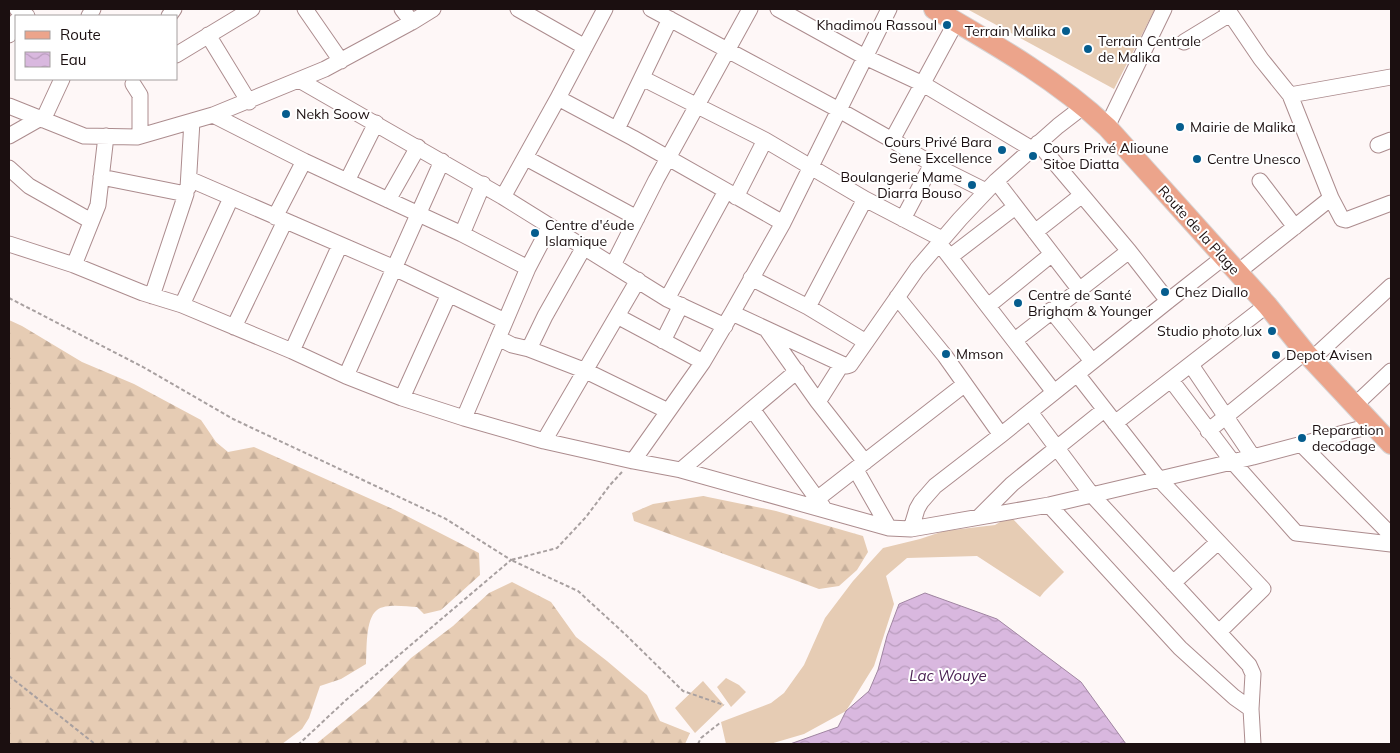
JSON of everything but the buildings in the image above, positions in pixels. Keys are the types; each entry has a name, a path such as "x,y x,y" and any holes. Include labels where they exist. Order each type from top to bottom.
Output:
{"main road":[{"name":"Route de la Plage","path":"934,9 1002,49 1084,106 1107,127 1238,272 1308,355 1391,444"}],"street":[{"path":"178,54 252,9"},
{"path":"304,9 341,61"},
{"path":"402,9 412,22"},
{"path":"9,106 84,136 140,136 250,102 341,61 433,9"},
{"path":"518,9 585,47"},
{"path":"503,197 526,158 605,9"},
{"path":"651,9 839,110 932,164 991,186 1015,206 1079,290"},
{"path":"613,265 668,158 750,9"},
{"path":"778,9 865,57 923,84 1035,146 1082,195 1168,301"},
{"path":"633,461 703,362 729,319 782,223 889,9"},
{"path":"1107,127 1164,9"},
{"path":"1184,42 1228,10 1260,59 1290,95 1331,198 1342,219 1346,220 1391,203"},
{"path":"617,130 670,19"},
{"path":"892,140 956,22"},
{"path":"9,35 15,24"},
{"path":"208,35 250,102"},
{"path":"1290,95 1391,77"},
{"path":"642,78 765,140 940,241 950,257 1054,392"},
{"path":"9,136 41,120 61,80"},
{"path":"132,80 140,95 140,136"},
{"path":"299,80 483,184 674,302 766,329 847,366 852,362 897,297 940,241 991,186 1035,146 1084,106"},
{"path":"558,98 782,223"},
{"path":"213,115 304,161 462,234 528,268"},
{"path":"152,296 188,186 192,121"},
{"path":"347,181 376,123"},
{"path":"74,266 98,205 106,136"},
{"path":"663,340 674,302 731,194 765,140"},
{"path":"388,200 418,147"},
{"path":"526,158 637,218"},
{"path":"234,327 304,161"},
{"path":"346,376 442,161"},
{"path":"903,219 932,164"},
{"path":"9,168 29,186 92,221"},
{"path":"101,177 188,186 231,198 394,268 505,321"},
{"path":"1260,181 1295,227"},
{"path":"462,234 483,184"},
{"path":"1035,232 1082,195"},
{"path":"182,305 231,198"},
{"path":"1238,272 1331,198"},
{"path":"808,307 865,199"},
{"path":"950,257 1015,206"},
{"path":"464,418 528,268 550,226"},
{"path":"9,244 182,305 346,376 402,398 464,418 544,441 681,470 821,505 890,528 911,529 1049,505 1253,457 1374,425"},
{"path":"292,351 340,245"},
{"path":"529,350 584,247"},
{"path":"1015,340 1129,251"},
{"path":"988,306 1052,254"},
{"path":"911,529 917,509 926,494 1224,257"},
{"path":"751,278 808,307 866,342"},
{"path":"544,441 638,280"},
{"path":"1208,431 1308,355 1391,286"},
{"path":"402,398 448,294"},
{"path":"897,297 965,384 1001,435"},
{"path":"1115,423 1267,305"},
{"path":"1052,310 1092,361"},
{"path":"617,316 703,362"},
{"path":"766,329 797,371 860,466 890,528"},
{"path":"498,338 586,371 668,411"},
{"path":"818,402 842,364"},
{"path":"1190,365 1253,457"},
{"path":"681,470 797,371"},
{"path":"1355,406 1391,371"},
{"path":"1077,374 1159,479 1263,589 1219,632"},
{"path":"1171,380 1232,462 1296,533 1391,544"},
{"path":"821,505 860,466 965,384"},
{"path":"752,409 821,505"},
{"path":"979,517 1012,484 1104,410"},
{"path":"1030,412 1092,494 1245,660 1253,674 1251,709 1253,744"},
{"path":"1301,444 1391,535"},
{"path":"1049,505 1180,648 1234,697 1251,709"},
{"path":"1173,583 1218,542"}],"path":[{"path":"9,298 143,367 233,419 446,520 511,560 578,591 684,691 724,705"},
{"path":"299,744 346,700 511,560 557,548 586,517 610,485 633,461"},
{"path":"9,676 95,744"},
{"path":"698,744 701,738 721,722"}],"green space":[{"name":"Terrain Centrale de Malika","path":"967,9 1155,9 1114,89"},
{"path":"9,320 82,362 134,384 201,420 216,442 228,452 254,447 395,510 479,553 480,575 441,610 424,614 417,607 397,606 377,610 370,620 366,664 341,679 320,686 309,718 302,729 282,744 9,744"},
{"path":"703,496 776,511 863,536 868,552 857,570 839,586 819,589 634,521 632,513 653,504"},
{"path":"1010,516 1064,572 1040,597 977,556 907,558 886,576 894,604 874,666 846,711 804,734 770,744 726,744 721,722 771,703 784,693 804,665 825,618 853,581 883,548 944,531 995,525"},
{"path":"512,582 551,602 576,637 647,695 660,721 690,733 685,744 316,744 370,700 411,658 453,626 489,593"},
{"path":"726,678 739,685 746,692 731,707 717,687"},
{"path":"703,681 724,705 695,733 675,708"}],"water":[{"name":"Lac Wouye","path":"925,593 997,619 1081,682 1126,744 790,744 838,727 846,711 869,691 878,670 887,636 899,604"}],"place":[{"name":"Khadimou Rassoul","path":"947,25"},
{"name":"Terrain Malika","path":"1066,31"},
{"name":"Terrain Centrale de Malika","path":"1088,49"},
{"name":"Nekh Soow","path":"286,114"},
{"name":"Mairie de Malika","path":"1180,127"},
{"name":"Cours Privé Bara Sene Excellence","path":"1002,150"},
{"name":"Cours Privé Alioune Sitoe Diatta","path":"1033,156"},
{"name":"Centre Unesco","path":"1197,159"},
{"name":"Boulangerie Mame Diarra Bouso","path":"972,185"},
{"name":"Centre d'éude Islamique","path":"535,233"},
{"name":"Chez Diallo","path":"1165,292"},
{"name":"Centre de Santé Brigham & Younger","path":"1018,303"},
{"name":"Studio photo lux","path":"1272,331"},
{"name":"Mmson","path":"946,354"},
{"name":"Depot Avisen","path":"1276,355"},
{"name":"Reparation decodage","path":"1302,438"}]}
